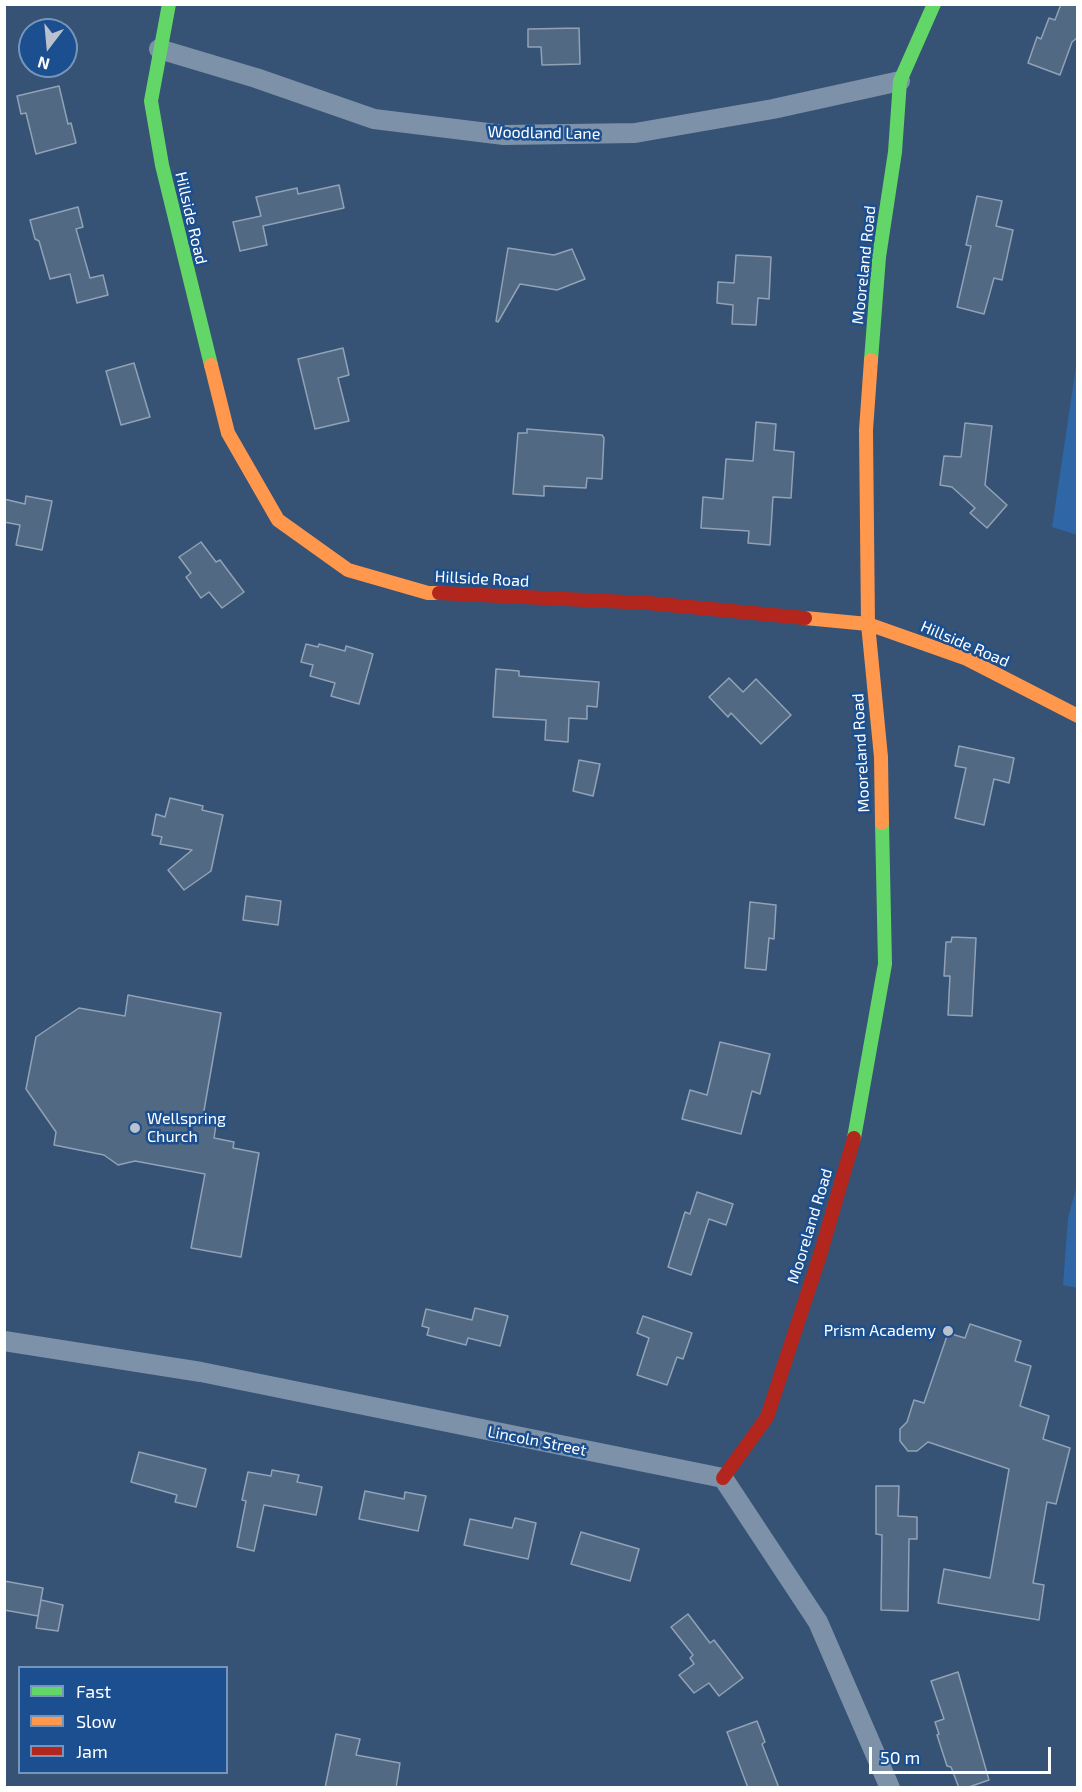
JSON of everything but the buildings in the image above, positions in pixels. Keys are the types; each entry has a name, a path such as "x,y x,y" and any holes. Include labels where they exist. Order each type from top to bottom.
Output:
{"street":[{"name":"Hillside Road","path":"169,4 151,101 162,165 186,270 228,433 278,520 348,570 428,593 648,603 868,624 967,659 1077,716"},
{"name":"Mooreland Road","path":"723,1478 766,1417 820,1255 860,1112 885,964 881,758 868,624 866,430 879,257 895,152 900,81 934,4"},
{"name":"Woodland Lane","path":"159,50 256,78 374,119 504,135 634,133 773,109 900,81"},
{"name":"Lincoln Street","path":"4,1341 201,1372 723,1478"},
{"path":"723,1478 818,1622 890,1788"}],"shaded area":[{"path":"1077,360 1078,535 1052,527"},
{"path":"1077,1184 1077,1288 1063,1285 1068,1218"}],"traffic: fast":[{"path":"169,4 151,101 162,165 211,365"},
{"path":"871,360 879,257 895,152 900,81 934,4"},
{"path":"854,1138 885,964 882,823"}],"traffic: slow":[{"path":"871,360 866,430 868,624 881,757 882,823"},
{"path":"211,365 228,433 278,520 348,570 428,593 439,593"},
{"path":"805,618 868,624 967,659 1078,716"}],"traffic: jam":[{"path":"439,593 648,603 805,618"},
{"path":"723,1478 767,1417 820,1255 854,1138"}],"place":[{"name":"Wellspring Church","path":"135,1128"},
{"name":"Prism Academy","path":"948,1331"}]}
